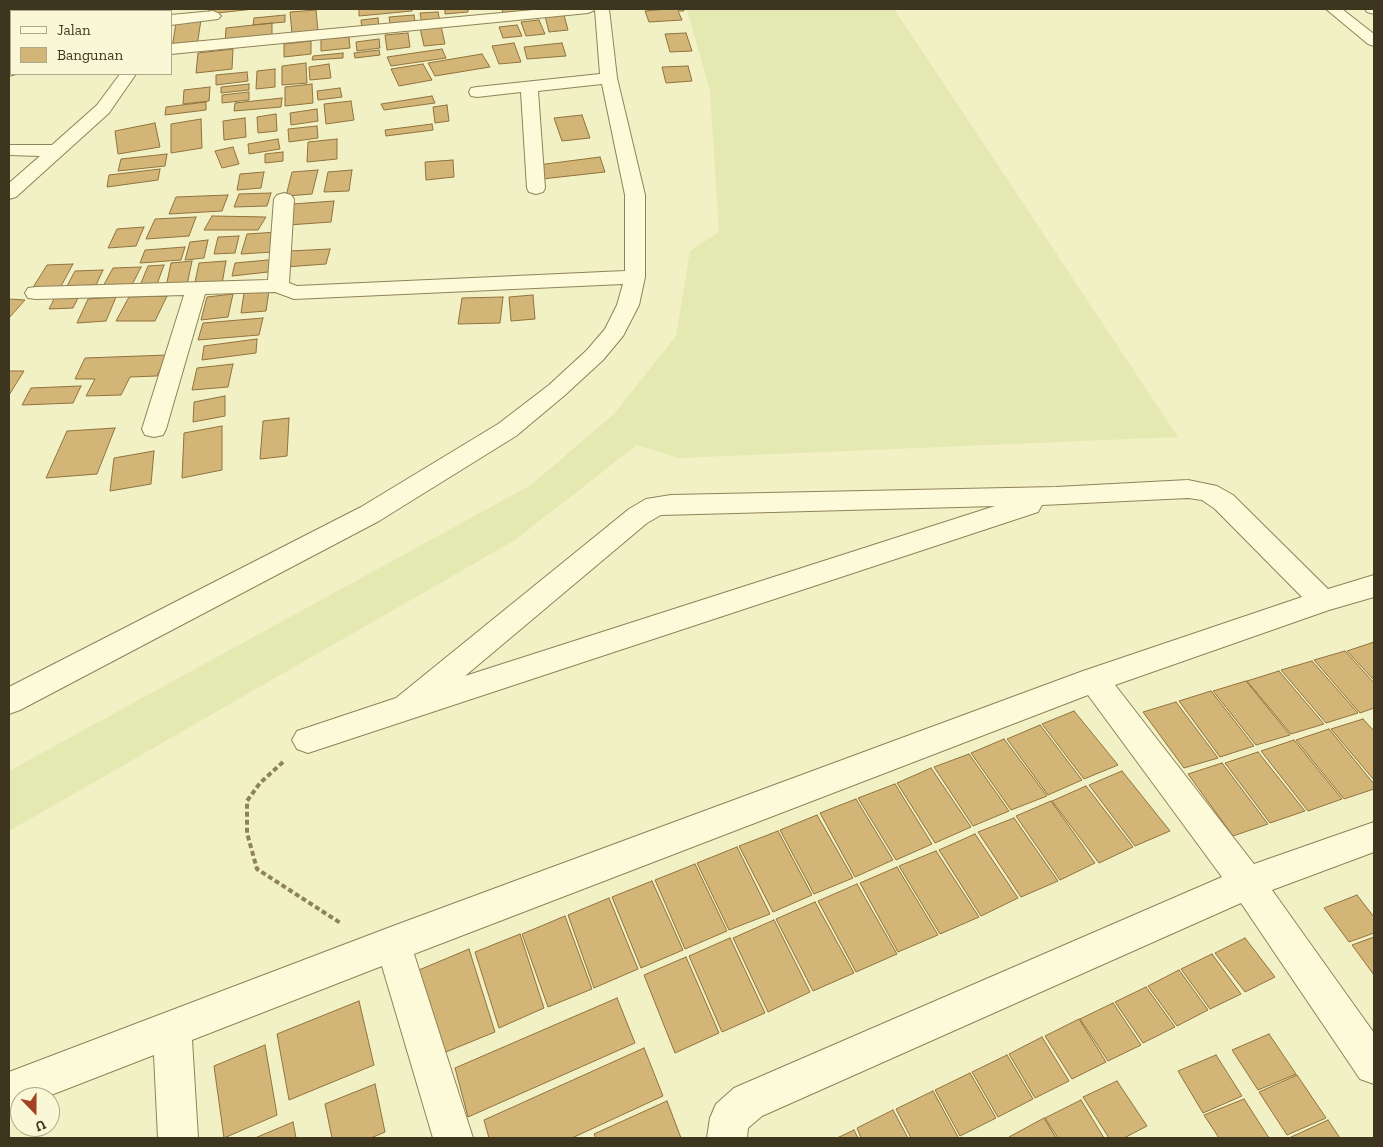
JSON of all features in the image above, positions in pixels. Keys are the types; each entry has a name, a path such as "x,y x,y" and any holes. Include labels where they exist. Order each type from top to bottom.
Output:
{"street":[{"path":"172,49 588,9"},
{"path":"9,701 370,514 507,430 557,390 600,349 615,330 628,305 636,276 636,195 609,78 602,9"},
{"path":"1333,9 1374,41"},
{"path":"172,20 213,16"},
{"path":"9,193 103,109 127,75"},
{"path":"477,92 609,78"},
{"path":"529,87 536,188"},
{"path":"9,150 58,151"},
{"path":"278,286 284,199"},
{"path":"36,293 278,286 289,292 304,293 636,276"},
{"path":"154,428 196,289"},
{"path":"406,708 638,516 655,506 671,504 1056,496 1188,489 1208,492 1224,502 1322,601"},
{"path":"308,740 1056,496"},
{"path":"9,1092 393,944 1094,680 1322,601 1374,586"},
{"path":"1094,680 1247,882 1374,1065"},
{"path":"727,1138 730,1118 748,1102 1247,882 1374,836"},
{"path":"393,944 453,1138"},
{"path":"172,1030 178,1138"}],"path":[{"path":"308,740 260,783 247,801 247,834 257,869 346,927 393,944"}],"green space":[{"path":"687,9 894,9 1178,437 678,458 637,445 515,540 9,831 9,771 531,485 614,414 676,336 690,251 719,232 710,91"}],"building":[{"path":"209,9 254,9 208,14"},
{"path":"359,9 412,9 412,11 359,16"},
{"path":"445,9 468,9 468,12 445,14"},
{"path":"502,9 525,9 526,12 503,14"},
{"path":"683,9 684,11 678,11 682,20 649,22 645,11"},
{"path":"316,10 318,31 292,34 290,12"},
{"path":"438,12 440,22 422,24 420,13"},
{"path":"285,15 285,22 253,25 254,18"},
{"path":"414,15 415,22 390,24 389,17"},
{"path":"564,15 568,30 549,32 545,16"},
{"path":"378,18 379,28 362,30 361,20"},
{"path":"201,20 197,46 172,48 176,23"},
{"path":"539,20 545,34 526,36 521,22"},
{"path":"272,23 272,39 225,44 226,28"},
{"path":"517,25 522,36 503,38 499,27"},
{"path":"441,26 445,44 424,46 420,28"},
{"path":"408,33 410,47 387,50 385,35"},
{"path":"686,33 692,51 670,52 665,34"},
{"path":"349,37 350,48 321,51 321,39"},
{"path":"379,39 380,48 357,51 356,42"},
{"path":"311,41 311,54 284,57 284,44"},
{"path":"514,43 521,62 499,64 492,46"},
{"path":"562,43 566,56 527,59 524,47"},
{"path":"233,49 232,69 196,73 198,53"},
{"path":"442,49 446,58 391,66 387,57"},
{"path":"379,50 380,55 355,58 354,53"},
{"path":"343,53 343,58 312,60 313,56"},
{"path":"482,54 490,67 435,76 428,63"},
{"path":"306,63 307,83 282,85 282,66"},
{"path":"329,64 331,78 310,80 309,67"},
{"path":"423,64 432,80 399,86 391,69"},
{"path":"688,66 692,81 666,83 662,67"},
{"path":"275,69 275,87 256,89 257,71"},
{"path":"247,72 248,81 216,85 216,75"},
{"path":"249,84 249,90 221,93 221,87"},
{"path":"312,84 313,103 285,106 285,87"},
{"path":"210,87 209,101 183,104 184,90"},
{"path":"340,88 342,97 318,100 317,91"},
{"path":"249,92 249,100 222,103 222,95"},
{"path":"432,96 435,103 384,110 381,104"},
{"path":"282,98 281,107 234,111 235,103"},
{"path":"351,101 354,120 326,124 324,104"},
{"path":"206,102 206,110 165,115 166,107"},
{"path":"447,105 449,121 435,123 433,107"},
{"path":"317,109 318,121 291,125 290,113"},
{"path":"276,114 277,131 258,133 257,117"},
{"path":"582,115 590,138 562,141 554,118"},
{"path":"245,118 246,137 224,140 223,121"},
{"path":"201,119 202,148 171,153 171,124"},
{"path":"155,123 160,147 118,154 115,131"},
{"path":"432,124 433,130 386,136 385,130"},
{"path":"317,126 318,138 289,142 288,129"},
{"path":"278,139 280,149 249,154 248,144"},
{"path":"337,139 337,159 307,162 308,142"},
{"path":"233,147 239,164 222,168 215,151"},
{"path":"283,152 283,161 265,163 265,154"},
{"path":"167,154 165,166 118,171 121,159"},
{"path":"600,157 605,172 542,179 538,165"},
{"path":"453,160 454,177 426,180 425,162"},
{"path":"160,169 158,180 107,187 109,175"},
{"path":"318,170 312,194 286,196 292,172"},
{"path":"352,170 349,191 324,192 328,172"},
{"path":"264,172 261,188 237,190 240,174"},
{"path":"271,193 267,206 234,207 239,194"},
{"path":"228,195 222,211 169,214 176,197"},
{"path":"334,201 331,222 288,225 293,204"},
{"path":"212,216 266,217 258,230 204,230"},
{"path":"196,217 189,236 146,239 155,219"},
{"path":"144,227 136,246 108,248 117,229"},
{"path":"278,232 273,252 241,254 247,234"},
{"path":"239,236 235,253 214,254 218,237"},
{"path":"208,240 204,258 185,260 190,242"},
{"path":"185,247 181,260 140,263 145,250"},
{"path":"330,249 326,264 285,267 289,251"},
{"path":"279,259 277,271 232,276 235,263"},
{"path":"192,261 187,285 166,287 171,263"},
{"path":"226,261 222,284 194,287 199,263"},
{"path":"73,264 60,288 32,289 47,265"},
{"path":"164,265 156,287 139,288 148,266"},
{"path":"141,267 130,289 101,290 113,268"},
{"path":"103,270 96,285 67,286 75,271"},
{"path":"269,291 266,311 241,313 244,293"},
{"path":"80,294 73,308 49,309 56,295"},
{"path":"233,294 228,317 201,320 207,297"},
{"path":"533,295 535,319 511,321 509,297"},
{"path":"167,296 155,321 116,321 129,297"},
{"path":"116,297 106,321 77,323 88,299"},
{"path":"503,297 500,323 458,324 462,298"},
{"path":"9,299 25,300 9,318"},
{"path":"263,318 259,335 198,340 203,323"},
{"path":"257,339 256,353 202,360 204,346"},
{"path":"167,355 157,376 130,377 121,395 86,396 95,379 75,379 85,358"},
{"path":"233,364 228,387 192,390 197,368"},
{"path":"9,371 24,371 9,395"},
{"path":"81,386 73,403 22,405 31,388"},
{"path":"225,396 225,416 193,422 194,402"},
{"path":"289,418 287,456 260,459 263,421"},
{"path":"222,426 222,470 182,478 184,433"},
{"path":"115,428 97,474 46,478 67,431"},
{"path":"154,451 151,484 110,491 114,458"},
{"path":"1374,642 1374,680 1347,651"},
{"path":"1345,651 1374,683 1374,708 1360,713 1314,660"},
{"path":"1312,661 1358,713 1326,723 1281,670"},
{"path":"1279,671 1324,724 1291,734 1247,681"},
{"path":"1246,681 1290,735 1256,745 1213,691"},
{"path":"1211,691 1254,746 1220,757 1179,701"},
{"path":"1176,702 1218,758 1184,768 1143,712"},
{"path":"1074,711 1118,765 1084,779 1042,724"},
{"path":"1363,719 1374,731 1374,780 1331,729"},
{"path":"1040,725 1082,780 1048,795 1007,739"},
{"path":"1329,729 1374,784 1374,789 1344,799 1296,740"},
{"path":"1004,739 1047,796 1011,810 971,753"},
{"path":"1294,740 1342,799 1308,811 1261,751"},
{"path":"1258,752 1305,811 1270,823 1225,763"},
{"path":"969,754 1009,811 973,826 934,767"},
{"path":"1222,763 1268,824 1233,836 1188,774"},
{"path":"931,768 971,827 935,843 897,783"},
{"path":"1122,771 1170,831 1135,846 1089,785"},
{"path":"895,784 932,844 896,860 858,798"},
{"path":"1086,786 1133,847 1099,863 1052,801"},
{"path":"856,799 893,860 855,877 820,813"},
{"path":"1051,801 1095,863 1060,880 1016,816"},
{"path":"817,815 853,878 814,894 780,830"},
{"path":"1014,818 1058,881 1021,897 978,832"},
{"path":"778,831 812,895 773,912 739,846"},
{"path":"975,834 1018,898 981,916 939,850"},
{"path":"737,847 770,914 729,930 697,863"},
{"path":"936,851 979,917 940,934 899,866"},
{"path":"695,864 727,931 685,949 655,880"},
{"path":"897,867 938,935 898,952 860,883"},
{"path":"652,881 683,950 641,968 612,897"},
{"path":"857,884 897,954 856,972 818,901"},
{"path":"1357,895 1374,917 1374,933 1349,942 1324,908"},
{"path":"609,898 638,969 594,988 568,915"},
{"path":"815,902 854,973 813,991 776,919"},
{"path":"565,916 592,989 548,1007 522,934"},
{"path":"774,920 810,992 768,1012 733,938"},
{"path":"520,934 544,1008 499,1028 475,952"},
{"path":"1374,937 1374,975 1352,945"},
{"path":"730,938 765,1013 722,1032 689,956"},
{"path":"1245,938 1275,977 1245,992 1215,953"},
{"path":"469,949 495,1032 441,1054 419,970"},
{"path":"1212,954 1241,994 1210,1009 1181,969"},
{"path":"686,957 719,1033 675,1053 644,975"},
{"path":"1179,970 1208,1010 1177,1026 1148,986"},
{"path":"1146,987 1175,1027 1143,1043 1115,1002"},
{"path":"617,998 635,1043 468,1117 455,1068"},
{"path":"359,1001 374,1065 289,1100 277,1034"},
{"path":"1113,1003 1141,1045 1108,1061 1080,1019"},
{"path":"1079,1019 1106,1062 1072,1079 1045,1036"},
{"path":"1269,1034 1296,1074 1258,1090 1232,1050"},
{"path":"1042,1037 1069,1081 1035,1098 1009,1054"},
{"path":"265,1045 277,1115 224,1138 214,1066"},
{"path":"644,1048 663,1096 572,1138 489,1138 484,1120"},
{"path":"1007,1055 1033,1099 998,1117 972,1072"},
{"path":"1216,1055 1242,1096 1203,1113 1178,1071"},
{"path":"970,1073 996,1118 960,1136 935,1090"},
{"path":"1297,1075 1326,1118 1287,1135 1259,1092"},
{"path":"1117,1081 1147,1126 1124,1138 1109,1138 1083,1097"},
{"path":"375,1084 385,1132 371,1138 332,1138 325,1104"},
{"path":"933,1091 958,1137 911,1138 896,1109"},
{"path":"1244,1099 1269,1138 1219,1138 1204,1115"},
{"path":"1081,1100 1104,1138 1058,1138 1045,1118"},
{"path":"667,1101 681,1138 596,1138 594,1134"},
{"path":"893,1110 908,1138 861,1138 857,1128"},
{"path":"1044,1118 1056,1138 1009,1137"},
{"path":"1328,1120 1340,1138 1289,1138"},
{"path":"293,1122 296,1138 255,1138"},
{"path":"854,1130 858,1138 837,1138"}]}
